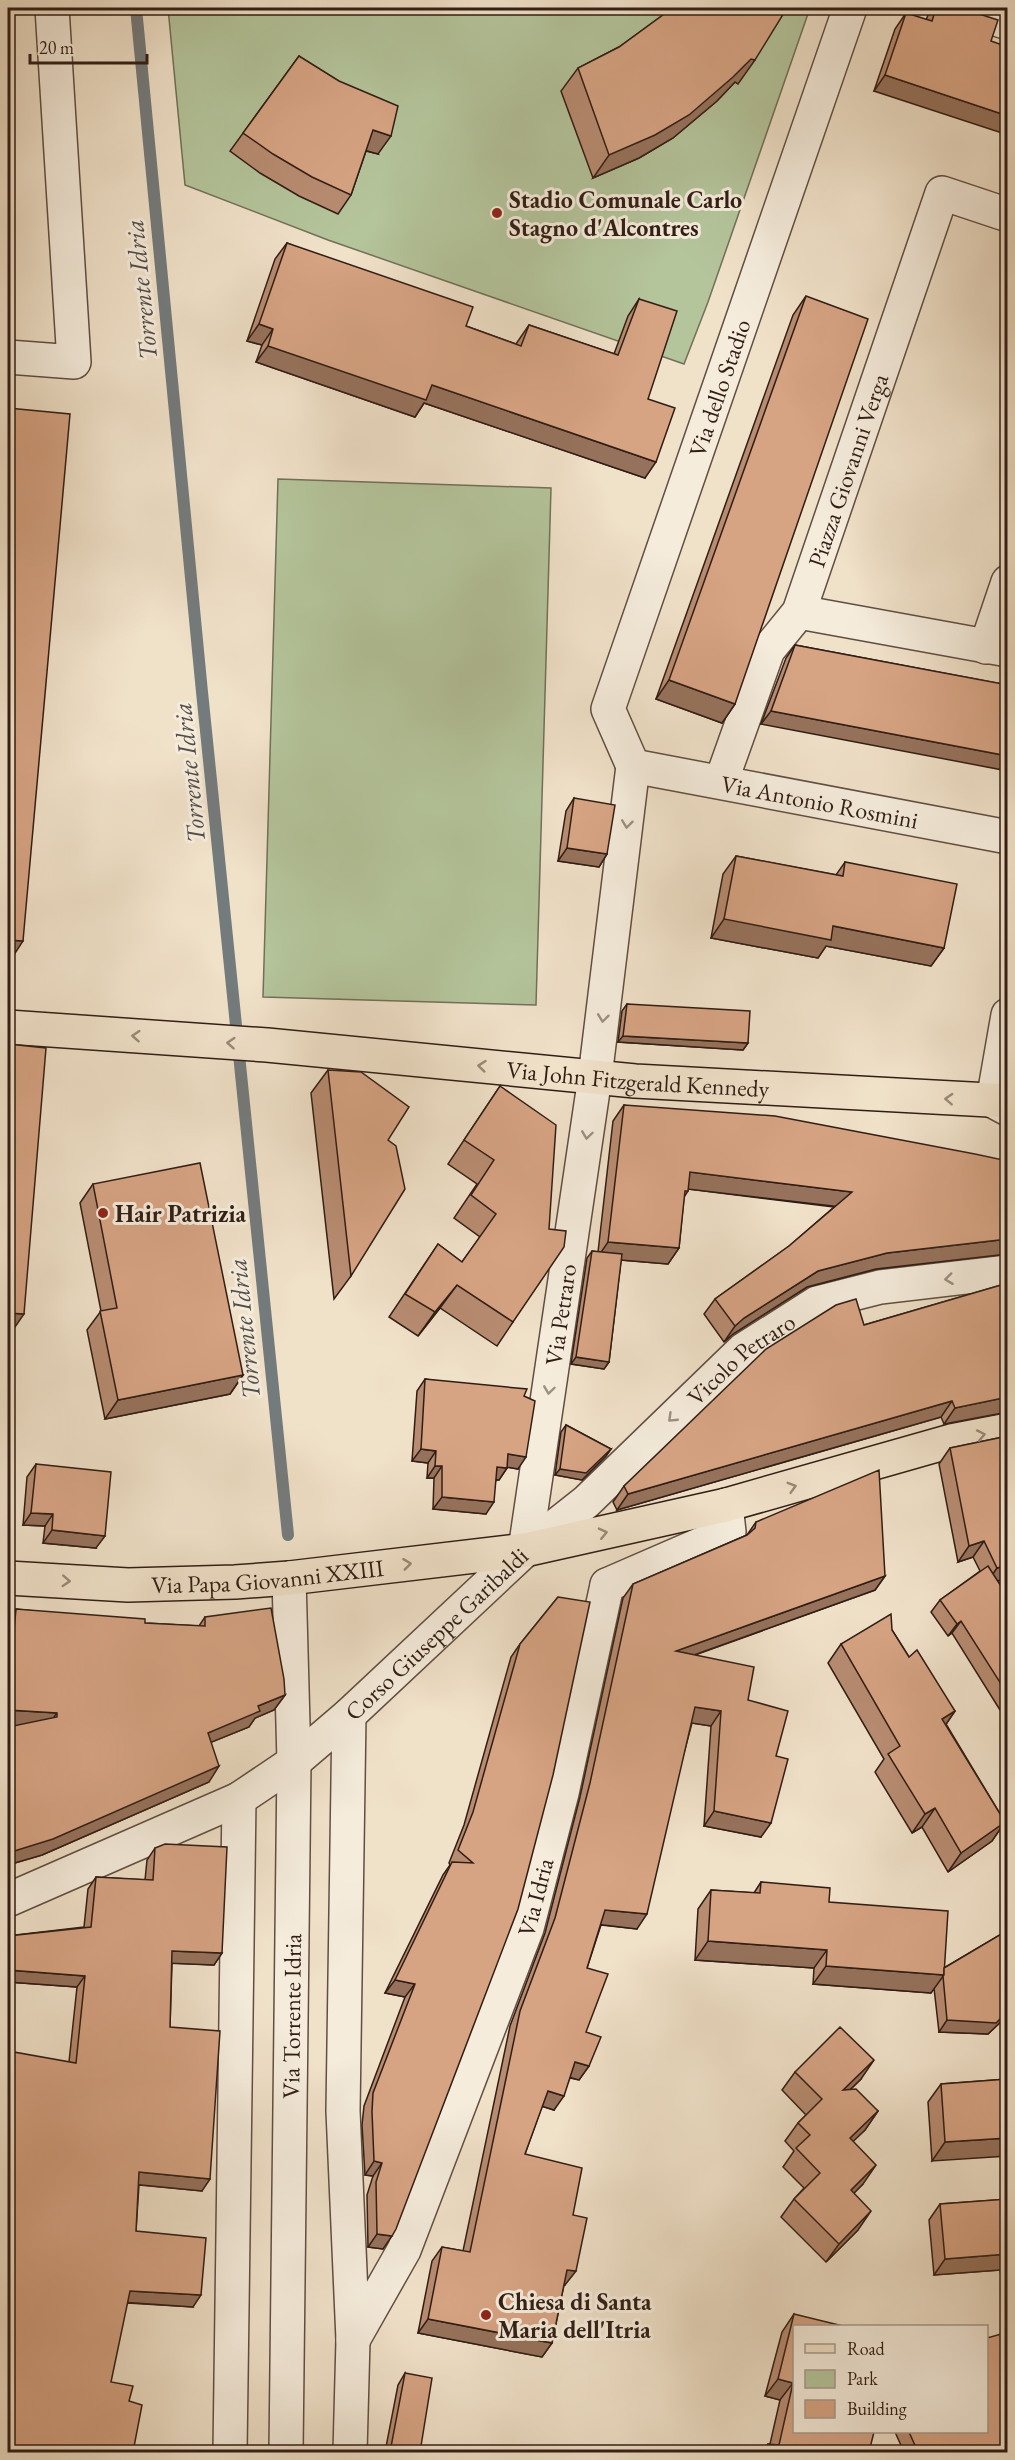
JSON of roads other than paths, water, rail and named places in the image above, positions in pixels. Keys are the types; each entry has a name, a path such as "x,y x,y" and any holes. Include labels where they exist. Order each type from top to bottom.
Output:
{"main road":[{"name":"Via John Fitzgerald Kennedy","path":"8,1027 267,1045 635,1081 1003,1104"},
{"name":"Corso Giuseppe Garibaldi","path":"525,1550 726,1505 951,1441 1008,1430"},
{"name":"Via Papa Giovanni XXIII","path":"8,1578 128,1585 235,1582 289,1578 525,1550"}],"street":[{"path":"8,357 74,362 52,8"},
{"name":"Via dello Stadio","path":"633,766 608,709 850,8"},
{"path":"962,8 1008,23"},
{"name":"Piazza Giovanni Verga","path":"799,612 942,193 1008,215"},
{"path":"721,782 768,650 799,612 997,649 1008,582"},
{"name":"Via Antonio Rosmini","path":"633,766 1008,837"},
{"name":"Via Petraro","path":"525,1550 595,1077 633,766"},
{"path":"1003,1104 1008,1015"},
{"name":"Vicolo Petraro","path":"525,1550 586,1502 743,1350 817,1303 880,1287 1008,1272"},
{"name":"Via Idria","path":"353,2340 404,2250 527,1928 562,1793 608,1585 729,1532 726,1505"},
{"name":"Corso Giuseppe Garibaldi","path":"8,1900 239,1799 294,1762 349,1715 525,1550"},
{"name":"Via Torrente Idria","path":"286,2452 294,1762 289,1578"},
{"path":"349,1715 343,2111 353,2340 350,2452"},
{"path":"230,2452 239,1799"}],"waterway":[{"name":"Torrente Idria","path":"136,8 202,692 288,1535"}],"place":[{"name":"Stadio Comunale Carlo Stagno d'Alcontres","path":"497,213"},
{"name":"Hair Patrizia","path":"103,1213"},
{"name":"Chiesa di Santa Maria dell'Itria","path":"486,2315"}]}
